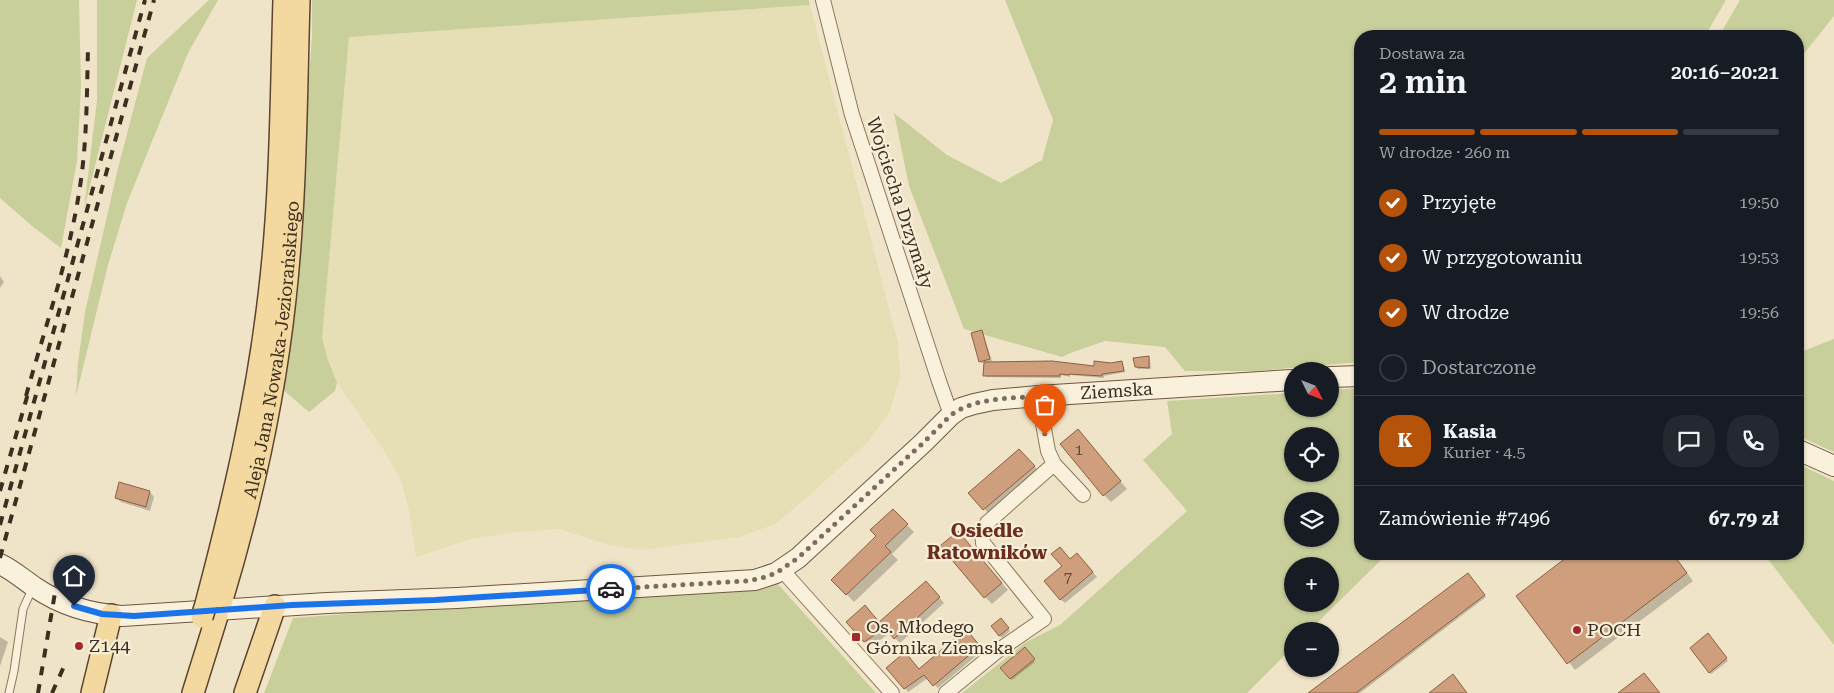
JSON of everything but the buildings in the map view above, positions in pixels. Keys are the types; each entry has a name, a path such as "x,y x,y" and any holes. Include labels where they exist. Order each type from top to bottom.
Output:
{"main road":[{"name":"Aleja Jana Nowaka-Jeziorańskiego","path":"193,693 242,464 261,362 270,295 275,240 284,0"},
{"name":"Aleja Jana Nowaka-Jeziorańskiego","path":"178,693 241,532 276,366 285,300 294,168 299,0"},
{"path":"245,693 275,606"},
{"path":"92,693 111,615"}],"street":[{"name":"Wojciecha Drzymały","path":"823,0 852,115 938,381 951,415"},
{"path":"1339,377 1354,376"},
{"name":"Ziemska","path":"0,564 46,594 74,606 111,615 192,613 275,606 457,598 746,581 762,578 782,570 821,538 951,415 961,408 974,404 1038,396 1284,381"},
{"path":"1038,396 1048,451 1054,464 1083,495"},
{"path":"1804,453 1834,466"},
{"path":"946,693 996,652 1044,619 983,542 982,533 987,524 1054,464"},
{"path":"782,570 892,693"}],"lane":[{"path":"9,693 23,609 33,587"}],"shaded area":[{"path":"810,5 898,343 900,377 890,411 868,442 775,524 739,537 641,550 609,545 559,529 517,532 470,539 416,557 409,511 401,480 383,449 337,383 322,338 349,37"}],"green space":[{"path":"0,0 79,0 81,86 77,161 61,248 0,198"},
{"path":"97,0 137,0 84,209 97,100"},
{"path":"209,0 218,0 188,53 127,203 108,265 76,396 78,363 85,312 118,168 147,58"},
{"path":"312,0 809,0 810,5 349,37 322,338 337,383 335,391 309,412 281,388 292,324 312,36"},
{"path":"1005,0 1726,0 1708,30 1354,30 1354,363 1284,362 1284,369 1257,371 1185,371 1165,347 1105,341 1062,357 964,329 909,186 894,113 947,155 1001,183 1042,160 1053,120"},
{"path":"1740,0 1834,0 1834,16 1804,54 1804,30 1722,30"},
{"path":"1834,339 1834,452 1804,439 1804,351"},
{"path":"1354,388 1354,560 1381,560 1339,601 1339,557 1284,557 1284,612 1328,612 1318,622 1284,622 1284,656 1247,693 962,693 1026,642 1060,625 1187,511 1143,460 1172,434 1167,401 1284,394 1284,418 1339,418 1339,389"},
{"path":"1804,467 1834,481 1834,645 1769,560 1804,560"},
{"path":"776,582 876,693 264,693 293,618"}],"railway":[{"path":"0,525 145,0"},
{"path":"0,558 154,0"},
{"path":"26,396 74,222 83,163 88,48"},
{"path":"0,491 29,390"},
{"path":"38,693 57,581"},
{"path":"52,693 66,662"}],"way so far":[{"path":"611,589 746,581 776,573 790,565 821,538 951,415 961,408 993,400 1038,396 1045,435"}],"place":[{"name":"POCH","path":"1577,630"},
{"name":"Os. Młodego Górnika Ziemska","path":"856,637"},
{"name":"Z144","path":"79,646"}],"district":[{"name":"Osiedle Ratowników","path":"987,541"}],"route":[{"path":"74,606 102,614 134,616 292,605 435,600 611,589"}]}
